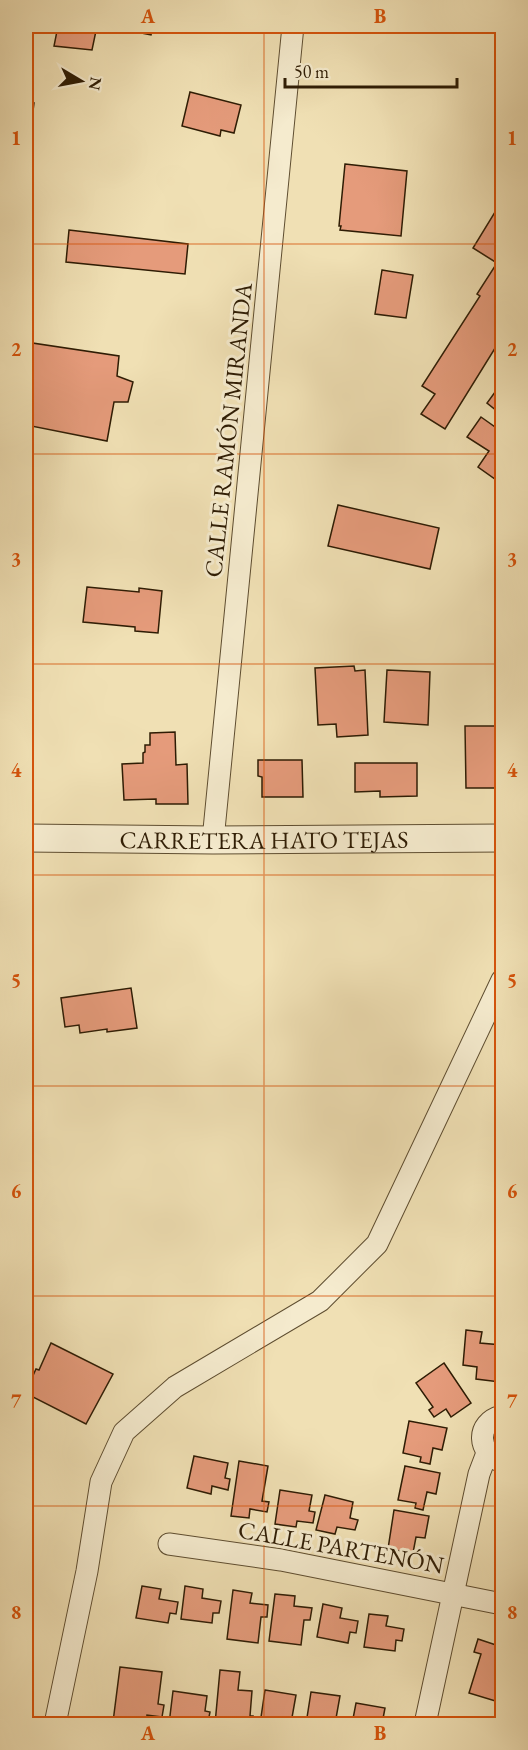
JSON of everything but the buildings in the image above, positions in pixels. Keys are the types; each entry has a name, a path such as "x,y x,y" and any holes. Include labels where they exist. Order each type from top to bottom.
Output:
{"street":[{"name":"CALLE RAMÓN MIRANDA","path":"213,840 293,26"},
{"name":"CARRETERA HATO TEJAS","path":"26,838 213,840 502,838"},
{"path":"53,1721 87,1571 101,1482 124,1432 175,1387 320,1301 377,1244 502,980"},
{"path":"425,1725 478,1474 495,1457 483,1444 483,1435 492,1420 502,1416"},
{"name":"CALLE PARTENÓN","path":"169,1544 281,1560 502,1604"}]}
